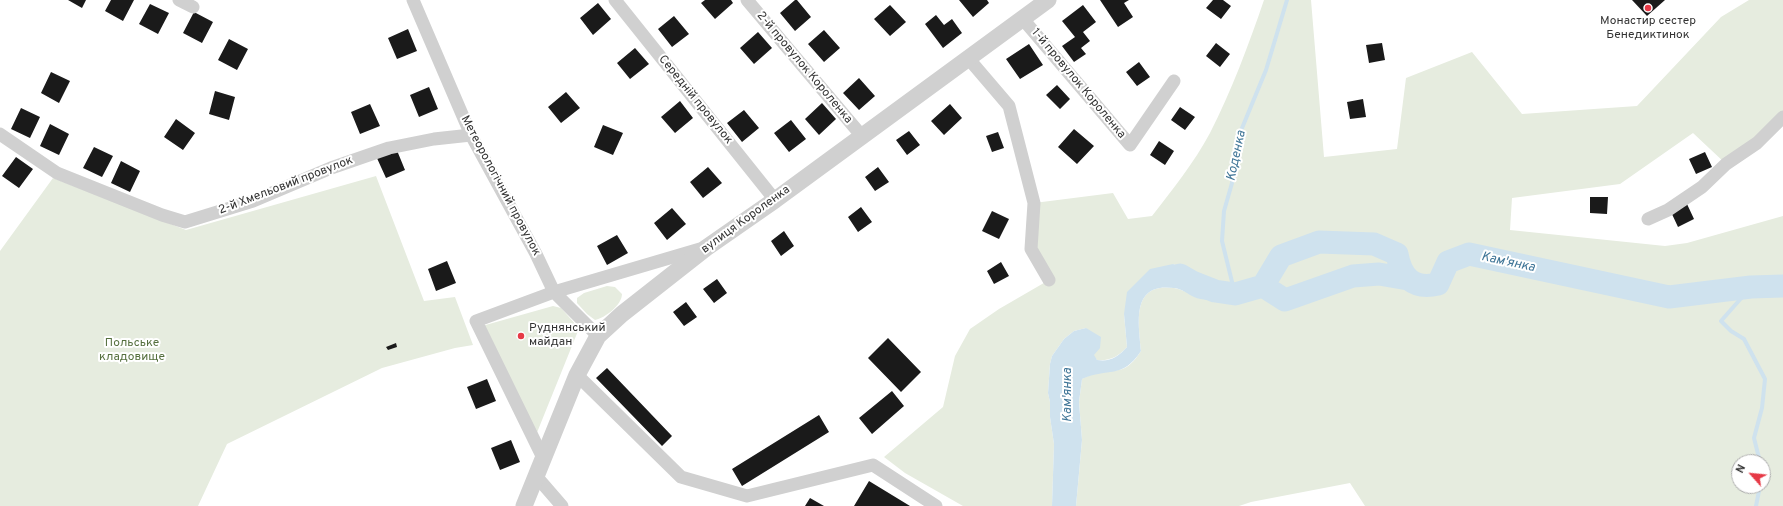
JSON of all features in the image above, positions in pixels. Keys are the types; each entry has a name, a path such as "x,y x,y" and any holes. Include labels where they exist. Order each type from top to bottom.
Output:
{"street":[{"path":"179,0 194,7"},
{"name":"Метеорологічний провулок","path":"413,0 472,135 536,254 554,292 598,336"},
{"name":"Середній провулок","path":"615,0 775,200"},
{"name":"2-й провулок Короленка","path":"747,0 861,135"},
{"name":"вулиця Короленка","path":"524,506 577,375 598,336 622,314 706,248 775,200 861,135 1048,0"},
{"name":"1-й провулок Короленка","path":"1022,18 1130,146 1174,81"},
{"path":"968,58 1009,106 1034,203 1031,249 1049,280"},
{"path":"1648,219 1668,210 1702,187 1726,164 1758,143 1783,117"},
{"name":"2-й Хмельовий провулок","path":"0,134 57,173 162,215 185,222 253,202 331,168 389,148 434,138 472,135"},
{"path":"543,458 476,321 554,292 706,248"},
{"path":"577,375 681,477 747,496 873,465 936,506"},
{"path":"536,476 562,506"}],"green space":[{"path":"1264,0 1311,0 1324,157 1397,149 1406,78 1472,52 1522,114 1637,106 1721,17 1749,0 1783,0 1783,117 1726,164 1693,133 1620,184 1512,198 1510,230 1665,246 1687,243 1783,216 1783,506 1365,506 1350,483 1251,502 1239,506 1076,506 1082,440 1079,402 1082,379 1094,373 1122,369 1131,364 1136,358 1141,351 1139,329 1140,307 1144,298 1150,292 1160,288 1174,288 1207,299 1208,277 1173,264 1124,314 1127,347 1114,358 1097,360 1093,356 1096,351 1086,328 1074,331 1064,339 1052,356 1048,393 1054,444 1052,506 963,506 905,473 884,457 943,407 955,356 970,329 999,309 1049,280 1031,249 1034,203 1113,193 1128,219 1152,216 1190,166 1204,144 1218,117 1246,51"},
{"name":"Польське кладовище","path":"376,176 424,301 455,297 473,345 455,348 382,368 227,444 198,506 0,506 0,251 53,178 186,230"},
{"path":"607,286 615,287 622,294 621,298 616,307 603,317 595,320 577,303 577,298 584,293"},
{"path":"553,306 561,308 578,327 578,331 536,435 482,326"}],"water":[{"path":"1173,264 1191,269 1208,277 1207,300 1196,298 1182,290 1174,288 1160,288 1150,292 1144,298 1140,307 1139,329 1141,351 1134,360 1121,369 1082,379 1079,402 1082,440 1076,506 1052,506 1054,444 1048,393 1052,356 1064,339 1074,331 1086,328 1101,337 1100,348 1094,355 1097,360 1114,358 1120,354 1127,347 1124,314 1127,292 1150,269"}],"building":[{"path":"68,0 86,0 82,8"},
{"path":"111,0 134,0 123,21 105,11"},
{"path":"705,0 731,0 733,3 715,19 701,3"},
{"path":"795,0 797,0 811,17 795,31 780,13"},
{"path":"959,0 987,0 989,3 973,17"},
{"path":"1100,0 1129,0 1124,3 1133,17 1118,27"},
{"path":"1213,0 1223,0 1231,6 1221,19 1206,8"},
{"name":"Монастир сестер Бенедиктинок","path":"1632,0 1665,0 1647,16"},
{"path":"598,3 611,19 593,35 580,18"},
{"path":"150,4 169,13 158,34 139,24"},
{"path":"890,5 906,22 890,36 874,19"},
{"path":"1083,5 1096,22 1083,32 1090,41 1081,48 1086,54 1074,62 1062,46 1075,37 1062,21"},
{"path":"194,12 213,22 202,43 183,33"},
{"path":"936,15 944,25 952,19 962,33 943,48 925,24"},
{"path":"674,16 689,34 672,47 658,29"},
{"path":"408,29 417,51 397,59 388,38"},
{"path":"824,30 840,48 824,62 808,44"},
{"path":"758,32 772,48 754,64 740,48"},
{"path":"229,39 248,49 237,70 218,60"},
{"path":"1216,43 1230,54 1220,67 1206,56"},
{"path":"1382,43 1385,60 1369,63 1366,45"},
{"path":"1029,44 1043,65 1020,79 1006,59"},
{"path":"635,48 649,64 630,79 617,63"},
{"path":"1139,62 1150,77 1137,86 1126,72"},
{"path":"51,72 70,81 59,103 41,93"},
{"path":"859,78 875,96 859,110 843,93"},
{"path":"1057,85 1070,99 1060,109 1046,95"},
{"path":"429,87 438,109 419,117 410,95"},
{"path":"215,91 235,97 229,120 209,114"},
{"path":"566,92 580,108 561,123 548,107"},
{"path":"1363,99 1366,117 1350,119 1347,102"},
{"path":"680,101 693,118 675,133 661,117"},
{"path":"822,103 836,119 819,135 805,119"},
{"path":"370,104 380,126 360,134 351,112"},
{"path":"950,104 962,118 944,135 931,121"},
{"path":"1180,107 1195,117 1185,130 1171,120"},
{"path":"21,108 40,117 30,138 11,129"},
{"path":"744,110 759,128 742,142 727,123"},
{"path":"176,119 195,133 183,150 164,137"},
{"path":"791,120 806,139 789,152 774,133"},
{"path":"50,124 69,134 59,155 40,146"},
{"path":"603,125 623,133 613,155 594,147"},
{"path":"1074,129 1094,146 1077,164 1058,147"},
{"path":"909,131 920,145 907,155 896,140"},
{"path":"998,132 1004,148 992,152 986,136"},
{"path":"1159,141 1174,151 1165,165 1150,155"},
{"path":"94,147 113,156 102,177 83,168"},
{"path":"396,148 405,170 386,178 376,156"},
{"path":"1705,152 1712,167 1696,174 1689,159"},
{"path":"16,157 33,169 19,188 2,176"},
{"path":"121,161 140,171 130,192 111,183"},
{"path":"708,167 722,183 703,198 690,182"},
{"path":"878,167 889,182 875,191 865,177"},
{"path":"1590,197 1608,197 1607,214 1590,213"},
{"path":"1687,204 1694,219 1678,227 1671,212"},
{"path":"861,207 872,222 858,232 848,217"},
{"path":"672,208 686,224 667,240 654,223"},
{"path":"992,211 1009,219 999,239 982,231"},
{"path":"784,231 794,246 781,256 771,241"},
{"path":"617,235 628,253 607,265 597,246"},
{"path":"447,261 456,283 436,291 428,269"},
{"path":"1001,262 1009,276 994,284 987,271"},
{"path":"717,279 727,293 714,303 703,289"},
{"path":"686,302 697,317 684,326 673,312"},
{"path":"888,338 921,372 901,392 868,358"},
{"path":"396,343 397,347 388,350 386,347"},
{"path":"607,368 672,436 662,446 596,378"},
{"path":"487,379 496,401 476,409 467,387"},
{"path":"892,391 904,406 872,434 859,418"},
{"path":"819,415 829,432 742,486 732,469"},
{"path":"511,440 520,462 500,470 491,448"},
{"path":"869,481 910,506 854,506"},
{"path":"810,498 824,506 805,506"}],"waterway":[{"name":"Коденка","path":"1235,294 1222,241 1224,211 1232,183 1240,133 1266,70 1287,0"},
{"name":"Кам'янка","path":"1180,275 1192,282 1215,291 1235,294 1263,286 1281,256 1319,242 1374,244 1397,254 1405,275 1415,283 1422,285 1438,284 1448,262 1469,254 1669,297 1751,287 1783,286"},
{"path":"1263,286 1285,300 1353,276 1379,274 1408,279"},
{"path":"1751,287 1721,321 1731,331 1744,339 1765,379 1762,408 1754,438 1758,454"},
{"path":"1756,506 1758,494"}],"place":[{"name":"Монастир сестер Бенедиктинок","path":"1648,8"},
{"name":"Руднянський майдан","path":"521,336"}]}
